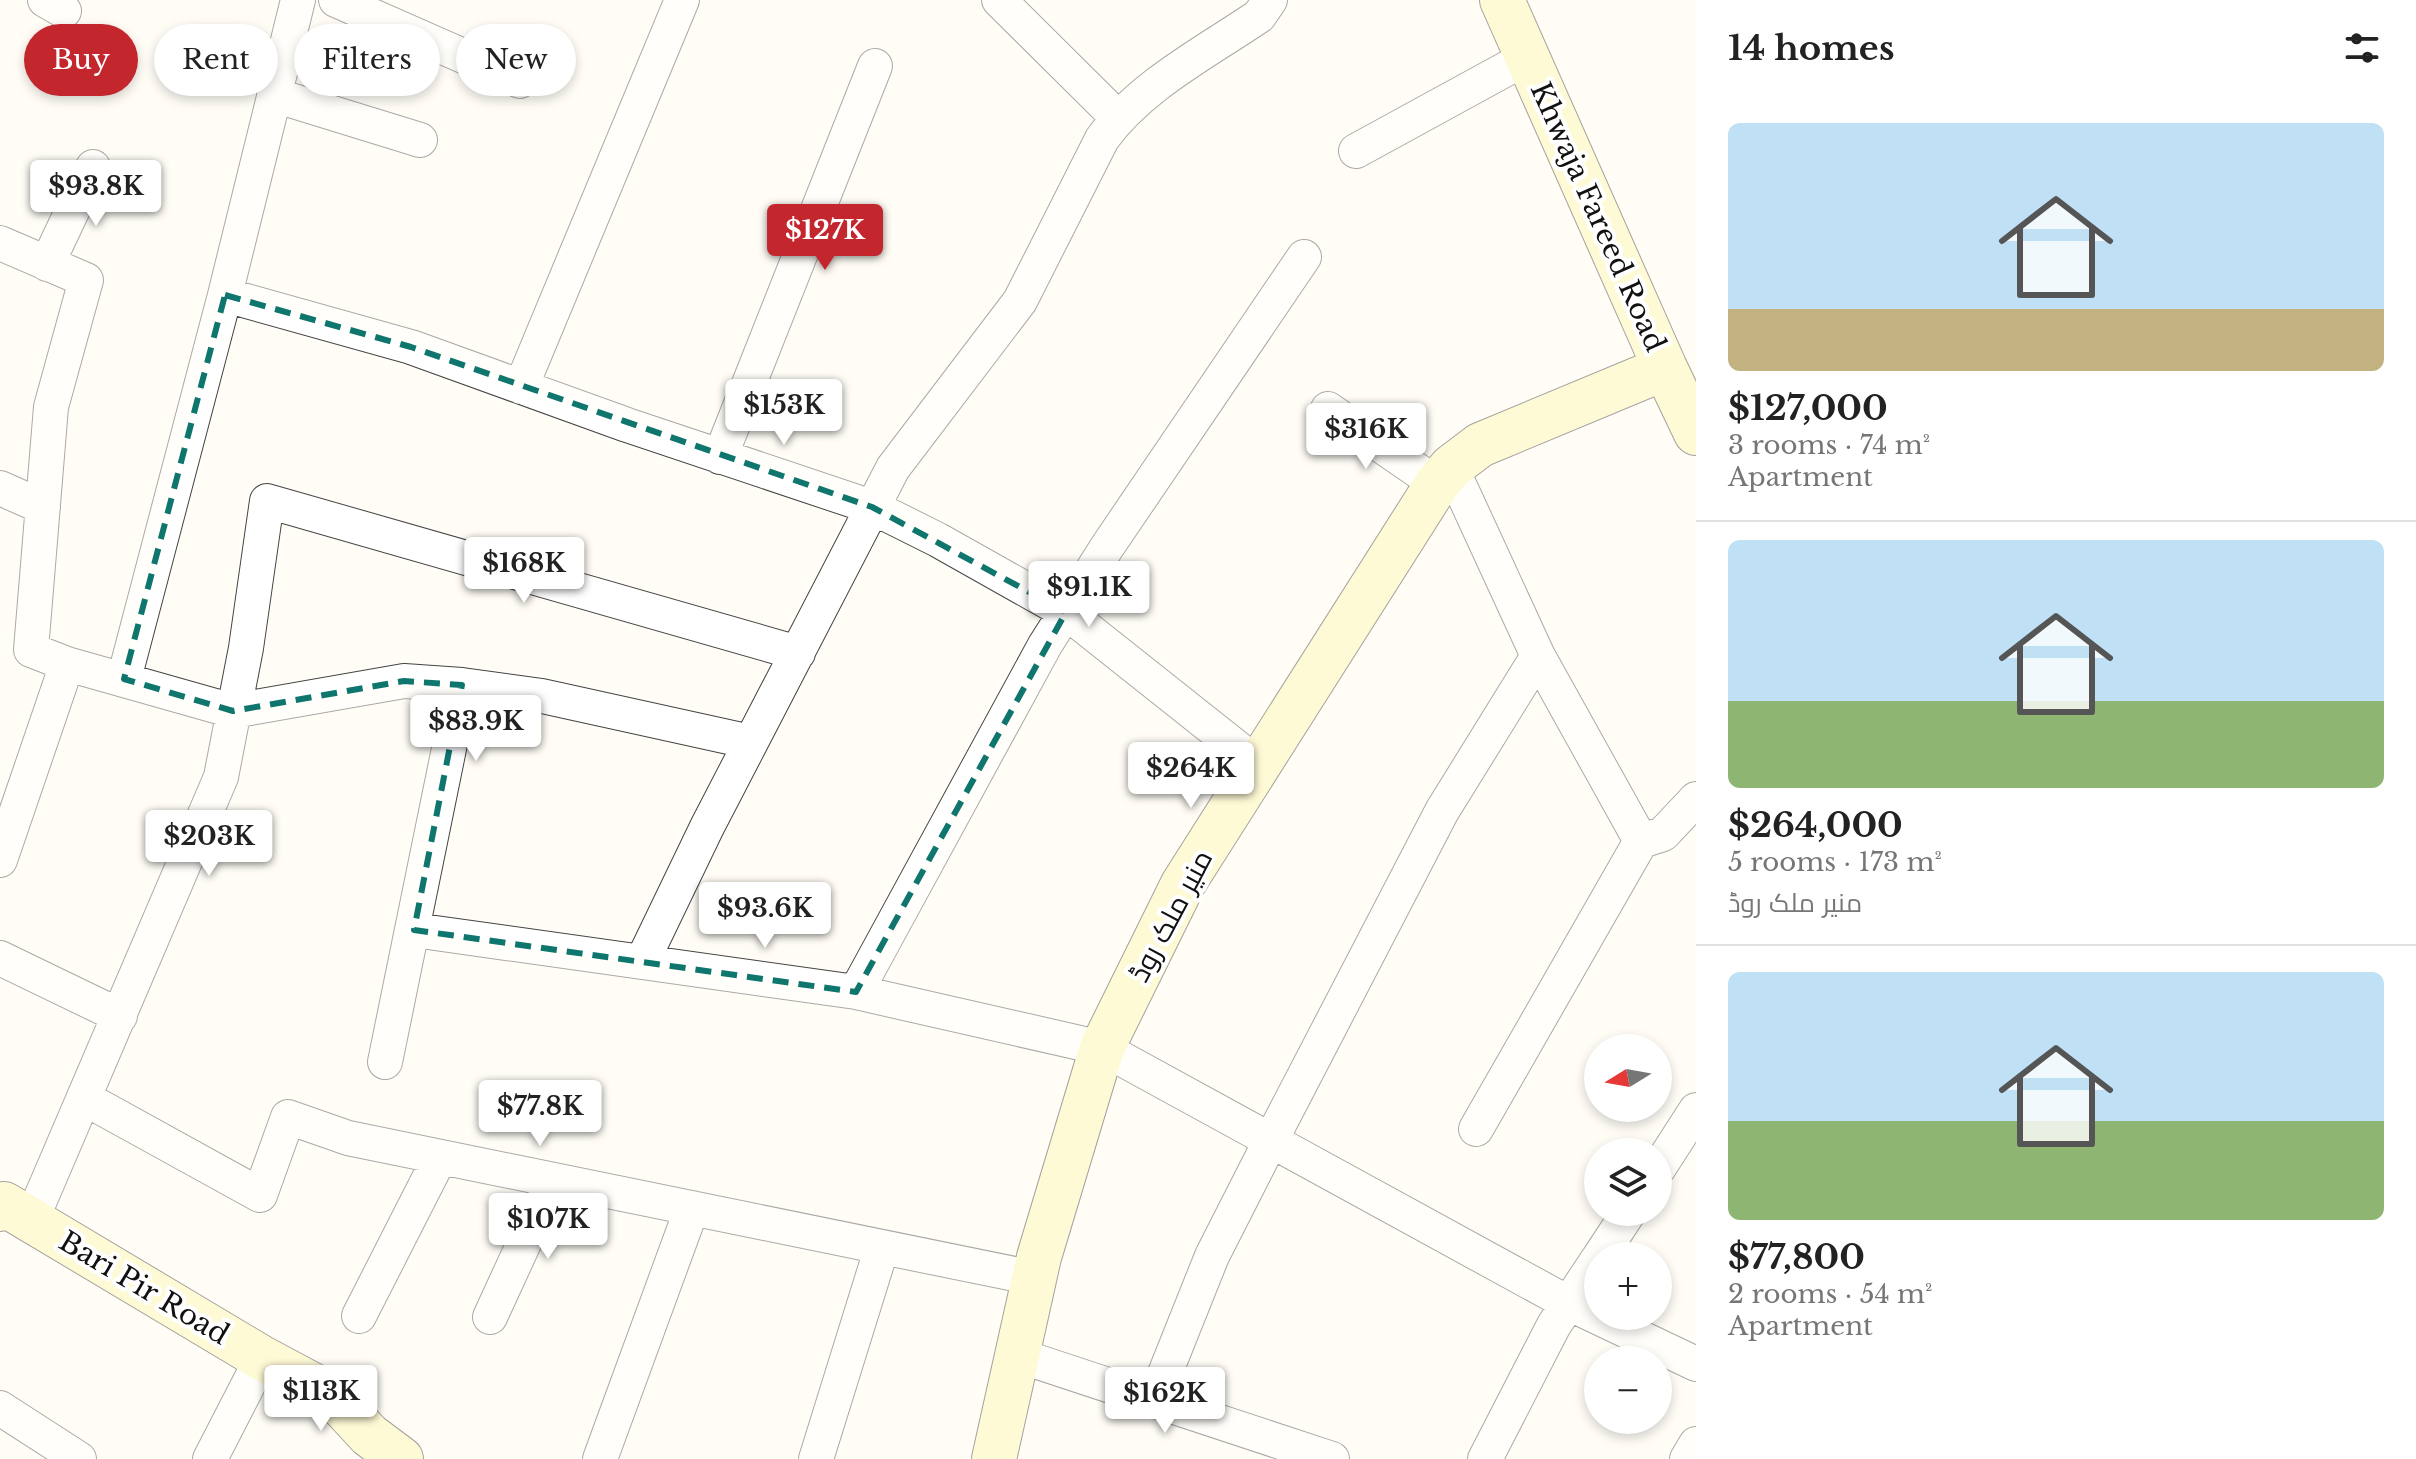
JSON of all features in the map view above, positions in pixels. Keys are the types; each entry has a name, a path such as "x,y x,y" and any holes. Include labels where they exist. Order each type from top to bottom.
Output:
{"street":[{"path":"278,79 298,0"},
{"path":"336,0 456,53"},
{"path":"521,387 682,0"},
{"path":"999,0 1117,117"},
{"path":"642,962 707,827 893,468 1020,301 1102,139 1117,117 1159,84 1259,16 1270,0"},
{"name":"Khwaja Fareed Road","path":"1502,0 1696,433"},
{"path":"1356,151 1528,57"},
{"path":"720,457 875,66"},
{"path":"124,679 274,96"},
{"path":"277,96 420,140"},
{"path":"47,264 93,167"},
{"path":"0,243 86,280 51,407 31,650 67,664 233,711 404,681 542,696 751,742"},
{"path":"856,992 1066,612 1304,257"},
{"path":"225,295 411,347 720,457 872,507 1066,612 1260,766"},
{"name":"منیر ملک روڈ","path":"994,1459 1034,1278 1102,1048 1183,884 1444,475 1480,445 1665,368"},
{"path":"1328,409 1444,475 1538,656 1641,841"},
{"path":"0,488 43,507"},
{"path":"9,1209 84,1098 221,777 246,648 267,501 798,653"},
{"path":"1154,1401 1212,1256 1271,1140 1442,811 1538,656"},
{"path":"0,860 67,664"},
{"path":"385,1062 462,685"},
{"path":"1476,1129 1641,841 1663,834 1696,799"},
{"path":"414,930 856,992 1102,1048 1568,1303 1696,1364"},
{"path":"0,958 120,1016"},
{"path":"84,1098 260,1195 288,1117 348,1138 1034,1278"},
{"path":"1672,1147 1696,1110"},
{"path":"359,1316 440,1157"},
{"path":"490,1317 553,1180"},
{"path":"600,1459 692,1208"},
{"name":"Bari Pir Road","path":"9,1209 262,1358 333,1396 369,1435 401,1459"},
{"path":"816,1459 882,1247"},
{"path":"1485,1459 1554,1325 1584,1279"},
{"path":"1017,1355 1332,1459"},
{"path":"210,1459 262,1358"},
{"path":"0,1408 79,1459"},
{"path":"1687,1459 1696,1444"}],"highlighted area":[{"path":"225,295 411,347 872,507 1066,612 856,992 414,930 462,685 404,681 233,711 124,679"}]}
